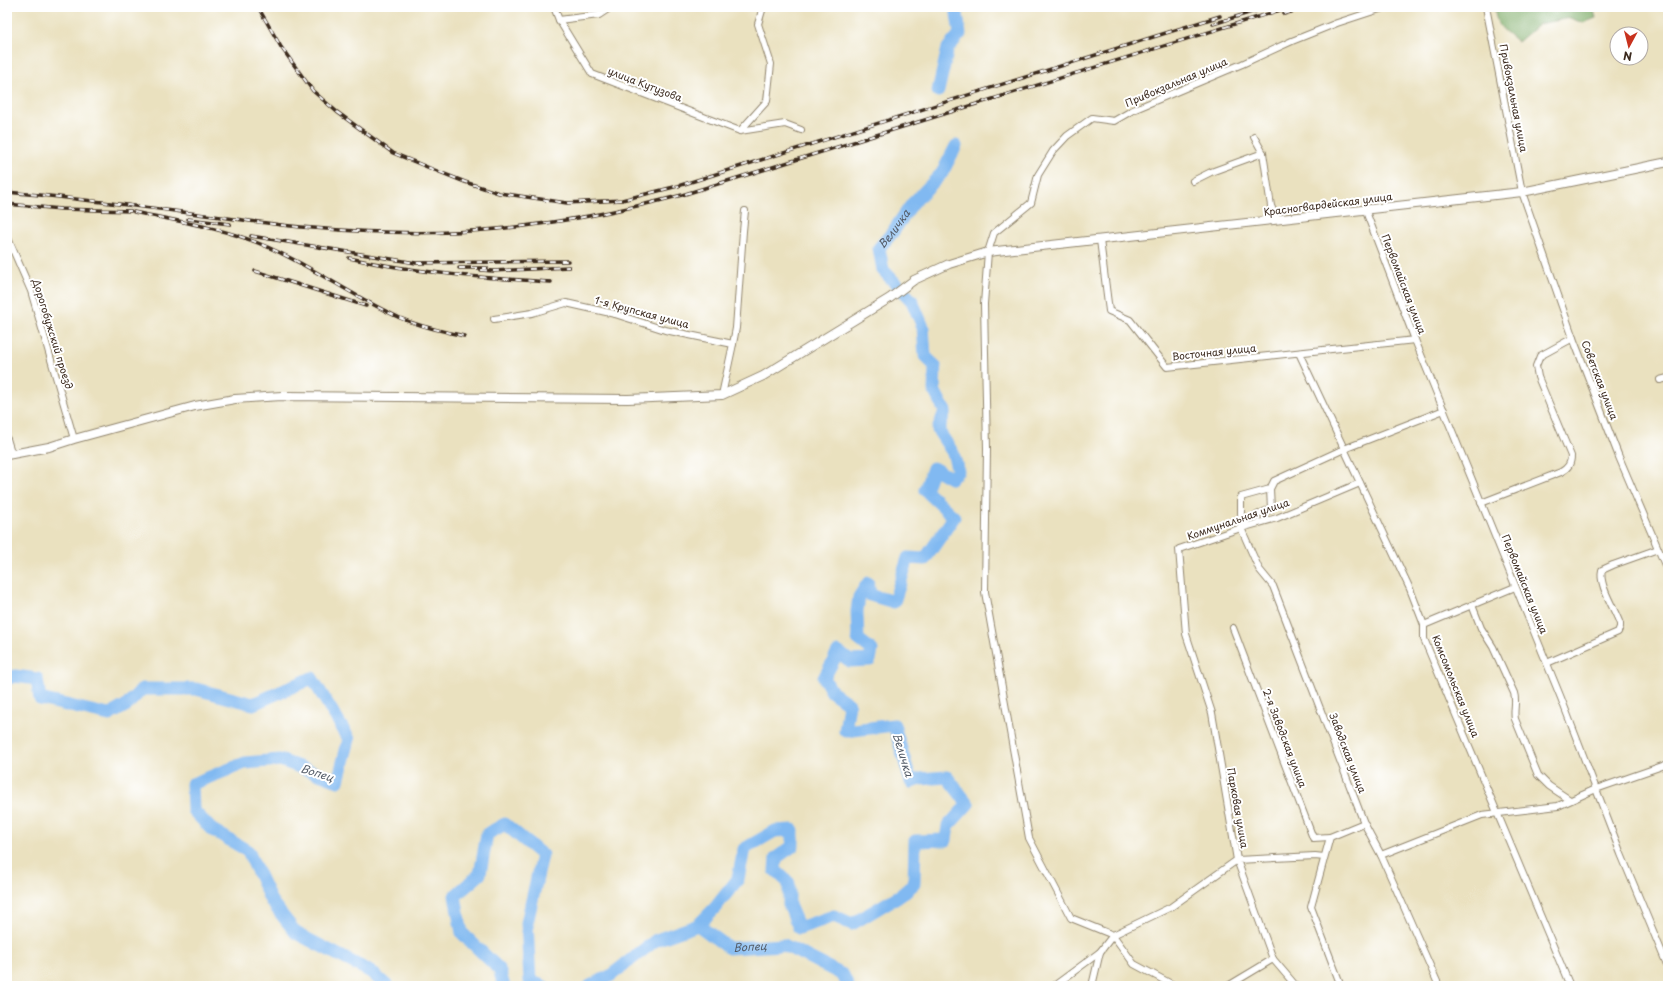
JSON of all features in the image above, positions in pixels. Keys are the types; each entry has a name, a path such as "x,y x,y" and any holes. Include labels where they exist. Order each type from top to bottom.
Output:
{"street":[{"name":"улица Кутузова","path":"554,7 559,20 592,74 740,131"},
{"path":"559,20 599,15 611,7"},
{"path":"740,131 767,101 771,64 758,24 763,7"},
{"name":"Привокзальная улица","path":"1113,935 1071,918 1029,838 985,592 987,449 984,304 988,252 994,233 1030,203 1038,175 1053,151 1067,136 1092,118 1114,121 1134,110 1337,22 1386,7"},
{"name":"Привокзальная улица","path":"1486,7 1522,192"},
{"path":"740,131 785,124 801,130"},
{"path":"1254,137 1262,153 1271,206 1277,220"},
{"path":"1193,181 1211,172 1262,153"},
{"name":"Красногвардейская улица","path":"722,395 764,376 890,298 914,280 949,264 988,252 1522,192 1668,162"},
{"name":"Советская улица","path":"1522,192 1573,338 1619,457 1668,572"},
{"name":"Первомайская улица","path":"1365,209 1415,340 1547,663 1668,967"},
{"path":"7,439 10,455 49,448 74,439 195,406 235,399 298,396 628,399 722,395 736,328 745,211"},
{"name":"Дорогобужский проезд","path":"7,236 31,291 74,439"},
{"name":"Восточная улица","path":"1100,240 1109,311 1130,320 1167,367 1415,340"},
{"name":"1-я Крупская улица","path":"494,319 532,313 566,303 615,314 665,330 733,344"},
{"path":"1481,503 1561,472 1567,469 1571,463 1571,456 1538,377 1536,366 1540,356 1573,338"},
{"name":"Комсомольская улица","path":"1300,353 1410,590 1424,625 1424,639 1570,986"},
{"path":"1660,380 1668,378"},
{"path":"1241,528 1248,518 1271,509 1270,489 1274,481 1344,449 1444,410"},
{"name":"Коммунальная улица","path":"1186,634 1179,549 1241,528 1277,518 1360,483"},
{"path":"1241,528 1241,497 1270,489"},
{"name":"Заводская улица","path":"1241,528 1259,570 1273,586 1364,824 1381,855 1439,986"},
{"path":"1547,663 1618,632 1620,624 1602,583 1602,570 1658,549"},
{"path":"1424,625 1515,587"},
{"path":"1472,605 1481,628 1493,647 1514,694 1515,719 1538,775 1549,786 1570,800"},
{"name":"2-я Заводская улица","path":"1233,628 1313,838 1330,837 1364,824"},
{"name":"Парковая улица","path":"1092,986 1100,952 1113,935 1171,907 1237,860 1212,713 1186,634"},
{"path":"1381,855 1482,815 1558,806 1596,789 1668,764"},
{"path":"1330,837 1310,907 1341,986"},
{"path":"1296,986 1273,959 1237,860 1315,856 1324,857"},
{"path":"1113,935 1134,964 1175,986"},
{"path":"1054,986 1100,952"},
{"path":"1228,986 1273,959"}],"green space":[{"path":"1495,7 1593,7 1596,18 1583,23 1570,18 1539,24 1518,42 1498,24 1495,14"}],"waterway":[{"name":"Величка","path":"938,91 948,48 960,34 956,7"},
{"name":"Величка","path":"698,925 714,909 738,879 744,849 775,831 793,830 793,846 776,858 775,870 789,883 789,905 799,928 834,916 852,924 902,894 914,884 915,841 946,840 948,826 968,804 947,777 920,779 911,782 894,725 845,731 849,704 832,692 824,678 838,652 850,661 870,660 872,650 858,639 857,611 859,597 868,583 870,595 894,602 908,558 925,559 954,517 925,490 933,468 951,478 958,471 953,453 938,430 945,411 934,390 935,366 925,356 923,327 912,301 883,270 879,248 892,233 912,204 942,173 956,146"},
{"name":"Вопец","path":"7,679 15,676 37,679 40,699 109,715 127,705 142,689 196,689 253,704 312,678 349,739 338,781 280,760 245,763 192,784 193,810 211,829 248,851 271,901 296,933 371,972 387,986"},
{"name":"Вопец","path":"504,986 499,969 462,933 455,896 480,874 487,834 505,824 542,855 527,923 530,981 543,986"},
{"name":"Вопец","path":"590,986 610,976 656,940 698,925 729,948 784,945 843,975 848,986"}],"railway":[{"path":"258,7 281,47 313,91 337,112 393,153 465,182 499,193 567,203 622,200 678,186 1220,16"},
{"path":"1213,24 1268,7"},
{"path":"7,192 114,203 290,226 336,230 405,233 451,232 497,229 567,220 682,195 1290,7"},
{"path":"1284,14 1307,7"},
{"path":"7,204 61,209 131,211"},
{"path":"134,212 243,237 294,260 364,300 400,318 424,326 464,336"},
{"path":"188,219 230,224"},
{"path":"251,236 416,263 568,261"},
{"path":"349,258 399,268 475,277 551,282"},
{"path":"481,270 493,271 569,267"},
{"path":"459,268 487,268"},
{"path":"255,271 366,306"}]}
